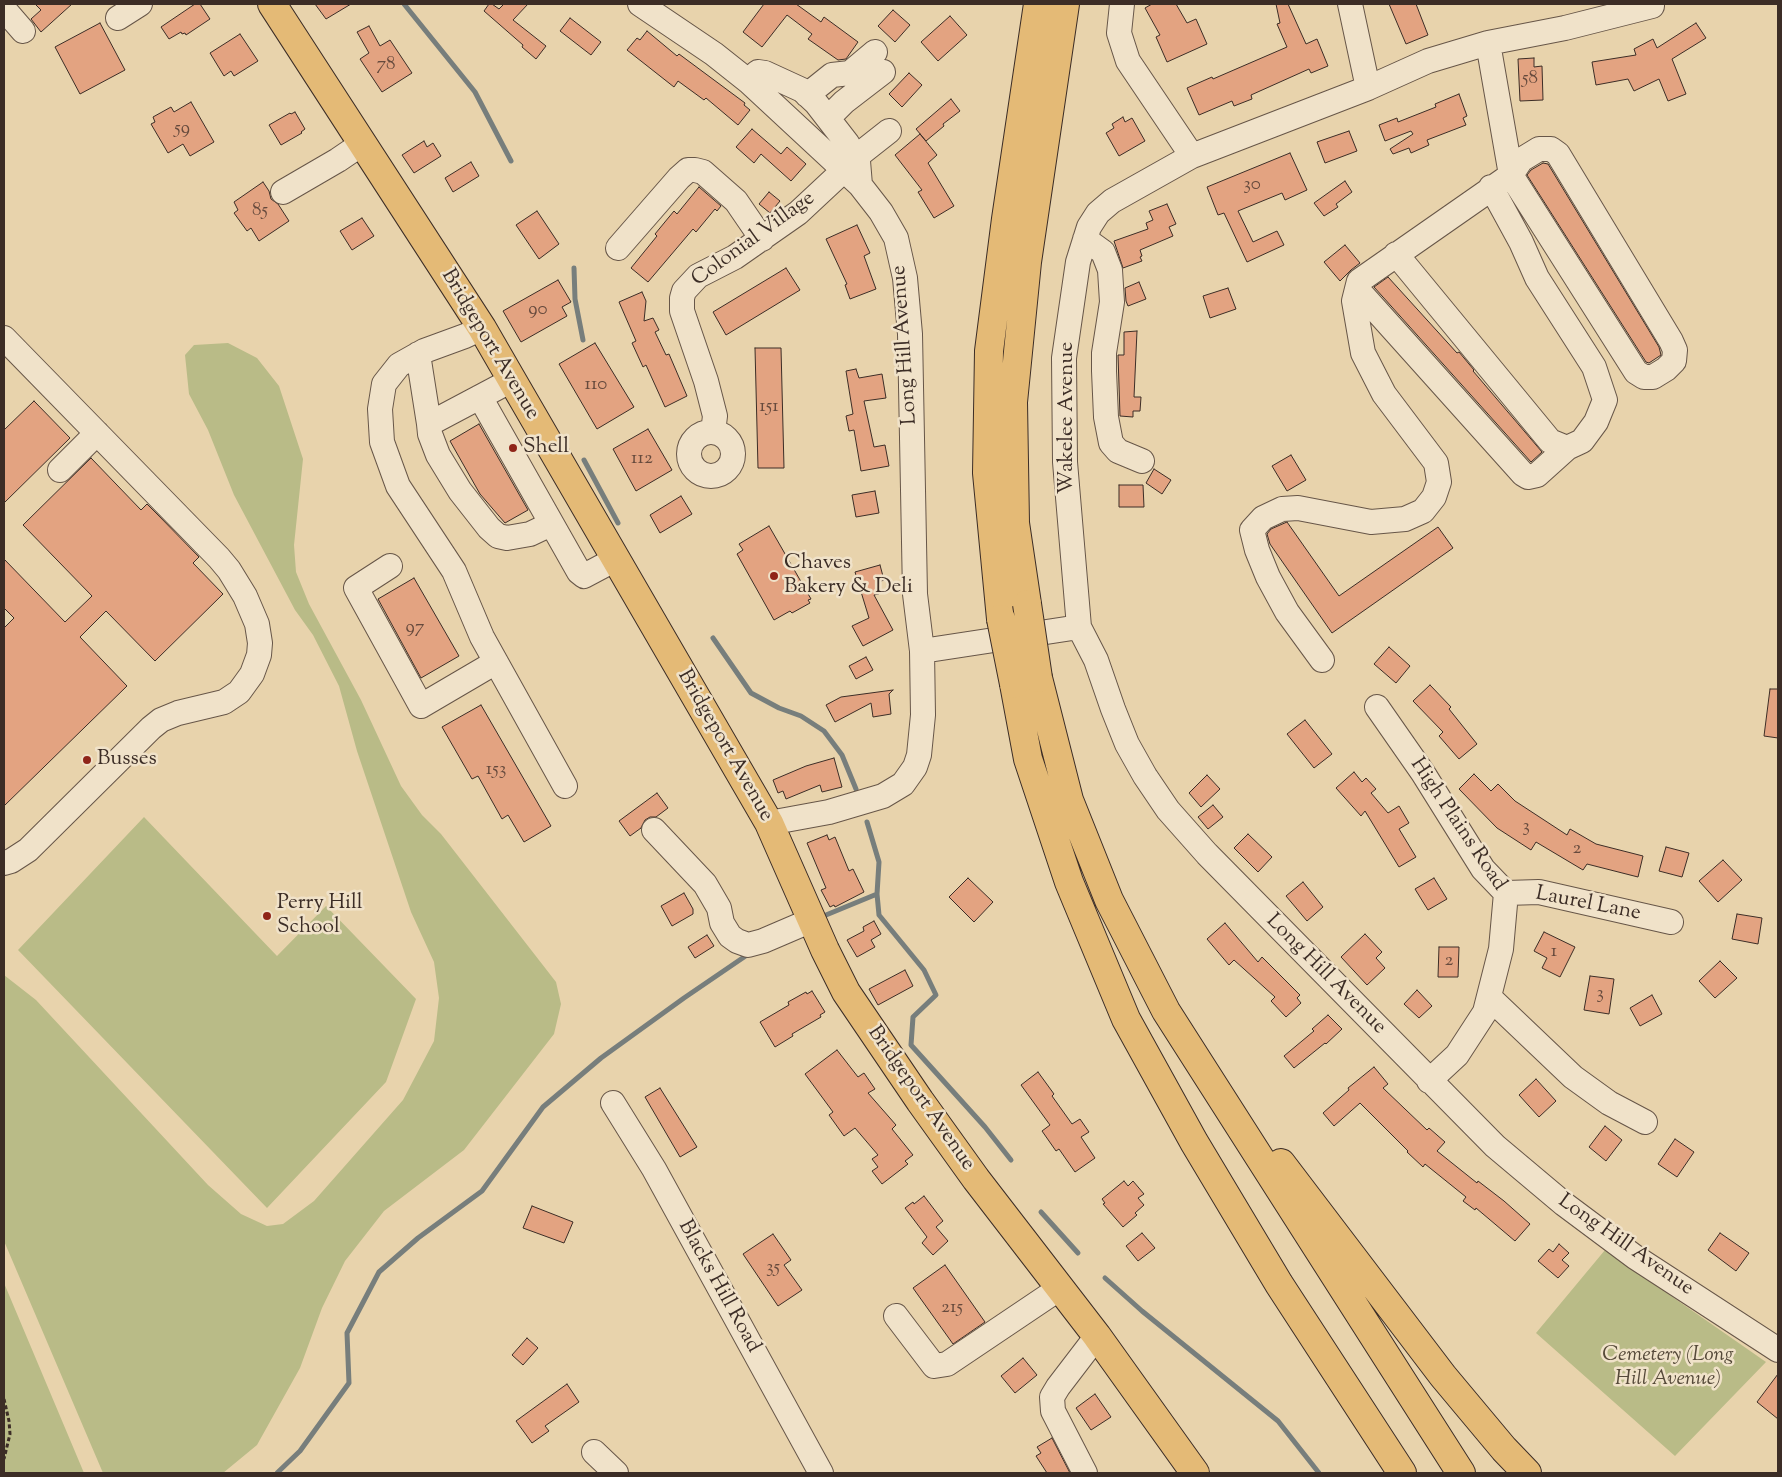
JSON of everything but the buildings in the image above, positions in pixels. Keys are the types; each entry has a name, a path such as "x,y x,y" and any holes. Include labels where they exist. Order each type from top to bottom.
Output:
{"main road":[{"name":"Bridgeport Avenue","path":"272,4 482,328 769,824 846,992 870,1030 976,1179 1097,1336 1195,1473"},
{"path":"1038,4 989,352 987,474 1001,618 1069,800 1109,900 1166,1011 1461,1473"},
{"path":"1065,4 1027,262 1013,402 1015,523 1027,604 1028,759 1069,882 1126,1019 1194,1142 1279,1284 1402,1473"},
{"path":"1166,1011 1443,1376 1504,1449 1527,1473"}],"street":[{"path":"118,18 140,4"},
{"name":"Long Hill Avenue","path":"640,4 714,54 853,171 896,238 905,278 910,334 915,594 922,651 922,740 915,767 903,784 883,796 829,812 769,824"},
{"path":"1122,4 1120,33 1128,60 1192,156"},
{"path":"1350,4 1368,88"},
{"name":"Wakelee Avenue","path":"1079,628 1065,462 1064,358 1078,262 1089,228 1098,213 1112,201 1192,156 1368,88 1428,61 1488,43 1565,28 1652,6"},
{"path":"4,9 23,31"},
{"path":"1322,660 1287,612 1271,584 1252,530 1262,518 1282,509 1298,508 1371,522 1405,519 1423,511 1434,497 1439,482 1436,463 1384,394 1363,353 1354,301 1359,281 1511,174 1521,160 1539,148 1551,149 1558,154 1671,341 1675,350 1674,361 1666,369 1653,377 1644,377 1636,372 1511,174 1488,43"},
{"path":"807,95 832,75 850,73 879,62 828,118"},
{"path":"748,81 758,72 765,73 802,90 828,118 853,171"},
{"name":"Colonial Village","path":"713,432 715,416 706,381 682,311 682,298 688,286 698,276 736,258 853,171 889,131"},
{"path":"283,192 363,144"},
{"path":"618,248 688,170 703,172 736,201 762,239"},
{"path":"1357,289 1523,474 1528,477 1537,474 1567,448 1582,441 1596,422 1605,400 1594,367 1537,278 1522,242 1491,188"},
{"path":"1086,240 1103,252 1110,270 1112,302 1104,354 1104,371 1106,417 1111,443 1118,451 1142,461"},
{"path":"1396,254 1550,441 1567,448"},
{"path":"482,328 418,354 399,364 384,384 380,409 382,442 398,486 454,571 482,637 565,786"},
{"path":"4,862 10,861 28,850 151,728 170,716 224,702 239,692 247,682 256,664 260,643 257,624 245,596 229,570 97,433 8,351"},
{"path":"418,354 430,434 438,455 460,491 488,528 498,536 507,538 530,534 551,524"},
{"path":"429,424 512,380"},
{"path":"480,397 579,572 584,576 616,559"},
{"path":"60,470 97,433"},
{"path":"390,566 356,588 422,706 496,662"},
{"path":"922,651 1079,628"},
{"name":"Long Hill Avenue","path":"1079,628 1096,660 1127,744 1145,776 1168,810 1207,854 1495,1146 1564,1204 1635,1257 1778,1350"},
{"name":"High Plains Road","path":"1377,707 1423,773 1483,869 1506,893 1501,949 1485,1012 1457,1054 1429,1080"},
{"path":"654,830 705,884 719,908 722,923 730,936 737,941 748,945 763,941 812,920"},
{"name":"Laurel Lane","path":"1506,893 1539,892 1670,922"},
{"path":"1489,997 1573,1077 1609,1102 1645,1122"},
{"name":"Blacks Hill Road","path":"613,1103 654,1169 821,1473"},
{"path":"896,1316 934,1366 948,1364 1060,1288"},
{"path":"1085,1473 1053,1411 1052,1397 1097,1336"},
{"path":"594,1452 616,1473"}],"path":[{"path":"4,1399 10,1434 4,1459"}],"green space":[{"path":"228,343 257,358 279,386 303,459 294,545 296,572 309,604 361,700 401,786 422,815 441,834 556,982 561,1004 554,1034 464,1150 384,1211 345,1261 322,1308 300,1368 257,1445 223,1473 103,1473 4,1241 4,975 36,1000 208,1185 241,1214 267,1226 283,1224 314,1201 403,1100 434,1041 439,998 434,962 411,912 357,751 339,686 313,635 295,610 234,495 208,430 189,394 185,355 194,345"},
{"path":"144,817 277,956 326,906 416,999 386,1082 267,1208 18,950"},
{"name":"Cemetery (Long Hill Avenue)","path":"1605,1250 1766,1362 1675,1456 1536,1333"},
{"path":"4,1283 84,1473 4,1473"}],"waterway":[{"path":"404,4 475,92 511,161"},
{"path":"574,268 575,299 583,340"},
{"path":"584,460 618,523"},
{"path":"713,638 751,693 779,708 801,716 824,731 842,755 856,789"},
{"path":"867,822 879,862 877,894 879,915 924,970 936,995 913,1017 911,1045 985,1127 1011,1160"},
{"path":"826,915 877,894"},
{"path":"277,1473 300,1451 349,1383 347,1333 379,1272 418,1238 482,1191 543,1107 601,1058 684,998 747,955 752,954"},
{"path":"1041,1212 1078,1253"},
{"path":"1105,1278 1142,1311 1278,1421 1319,1473"}],"place":[{"name":"Shell","path":"513,448"},
{"name":"Chaves Bakery & Deli","path":"774,576"},
{"name":"Busses","path":"87,760"},
{"name":"Perry Hill School","path":"267,916"}]}
